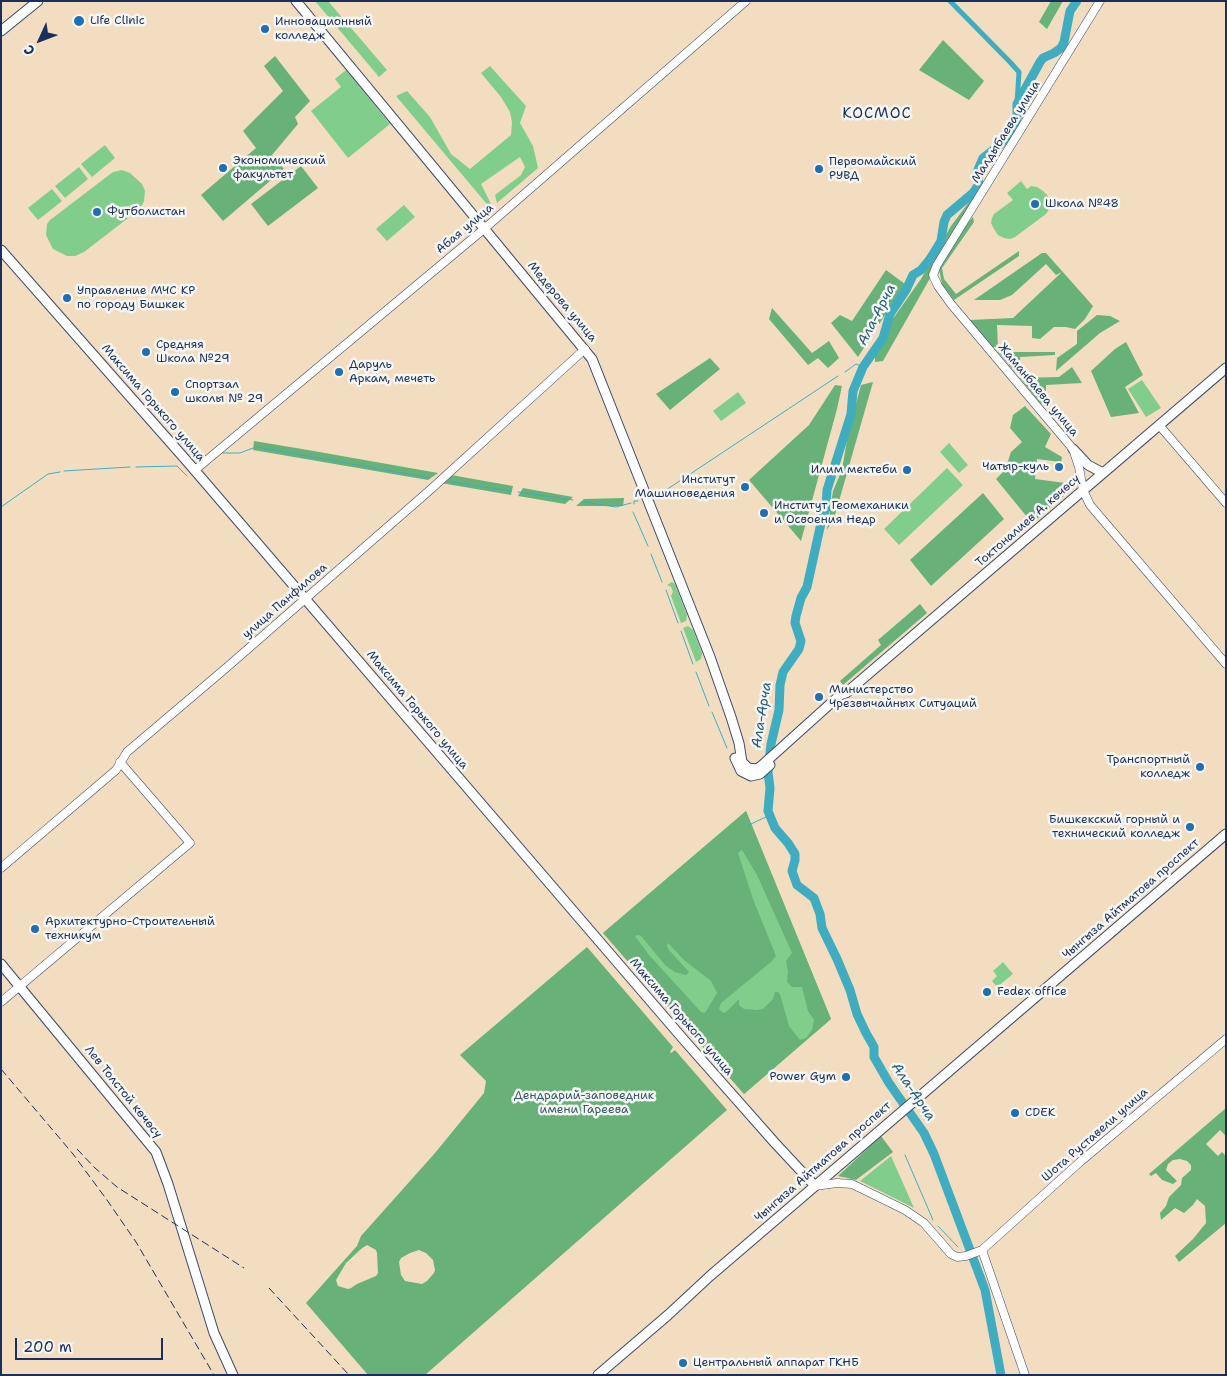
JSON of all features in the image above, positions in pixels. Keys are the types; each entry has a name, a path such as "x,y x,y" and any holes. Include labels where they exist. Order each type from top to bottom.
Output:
{"main road":[{"path":"1,31 38,1"},
{"name":"Медерова улица","path":"296,1 592,358 726,700 739,743 742,762 754,773"},
{"name":"Максима Горького улица","path":"1,250 194,470 633,981 815,1186"},
{"name":"Токтоналиев А. көчөсү","path":"754,773 796,739 840,695 846,693 1226,368"},
{"path":"1073,449 1088,464 1103,473"},
{"name":"Чынгыза Айтматова проспект","path":"598,1375 899,1113 1225,837"},
{"name":"Лев Толстой көчөсү","path":"1,964 156,1152 168,1184 214,1333 233,1373"}],"street":[{"name":"Абая улица","path":"194,470 484,229 746,1"},
{"name":"Малдыбаева улица","path":"933,275 937,265 1100,1"},
{"name":"Жаманбаева улица","path":"933,275 938,286 951,304 1073,449 1079,467 1083,490 1094,510 1226,664"},
{"name":"улица Панфилова","path":"1,868 116,770 127,752 430,490 585,349"},
{"path":"1159,425 1226,502"},
{"path":"1,1002 190,843 120,762"},
{"name":"Шота Руставели улица","path":"980,1251 1080,1162 1226,1039"},
{"path":"815,1186 837,1183 852,1184 913,1215 924,1223 952,1254 958,1257 980,1251 1025,1375"}],"green space":[{"path":"315,1 328,1 387,70 379,77"},
{"path":"1051,1 1063,1 1047,29 1039,22"},
{"path":"943,40 984,81 969,100 919,70"},
{"path":"275,56 310,101 295,117 298,124 272,155 284,169 223,221 201,195 256,148 243,131 283,91 264,66"},
{"path":"490,66 526,106 520,123 533,146 538,168 497,203 495,195 521,175 525,167 520,157 481,184 493,208 491,209 396,96 407,91 430,117 451,154 470,169 511,135 512,122 510,112 501,97 481,73"},
{"path":"346,70 390,124 348,158 311,111 341,87 335,79"},
{"name":"Футболистан","path":"105,145 115,158 92,177 81,164"},
{"path":"301,166 318,188 268,226 251,204"},
{"name":"Футболистан","path":"79,167 88,179 65,198 55,186"},
{"name":"Футболистан","path":"122,170 130,173 142,184 145,191 144,201 140,209 84,252 75,256 67,256 53,249 46,235 47,224 50,220 113,172"},
{"path":"1021,181 1027,189 1031,186 1043,191 1048,196 1050,208 1046,214 1015,237 1010,239 1004,238 998,235 994,229 991,223 992,218 994,214 1013,200 1007,193"},
{"path":"52,189 62,201 38,220 28,208"},
{"path":"972,198 975,199 883,361 875,362 875,355 885,341 892,320 921,279 951,226"},
{"path":"404,205 415,217 387,241 376,229"},
{"path":"973,217 974,222 942,268 944,279 956,294 1019,251 1019,256 954,300 942,284 939,269 965,226"},
{"path":"1042,253 1046,253 1093,306 1085,319 1075,329 1054,327 1040,339 1032,338 1032,326 997,325 998,347 992,347 970,320 1013,318 1062,272 1056,275 1046,264 1012,295 1000,300 974,300"},
{"path":"886,270 905,284 858,357 831,323 840,315 852,321"},
{"path":"772,308 812,353 829,341 839,358 828,368 818,358 808,365 769,319"},
{"path":"1097,315 1110,316 1120,321 1100,333 1056,371 1057,358 1077,344 1077,331"},
{"path":"1126,342 1143,375 1125,387 1139,413 1111,417 1091,371 1115,349"},
{"path":"998,352 1055,352 1055,355 1020,357 1021,373 1015,372"},
{"path":"710,358 720,369 670,410 656,394"},
{"path":"1072,367 1082,383 1046,385 1046,402 1041,404 1020,378 1059,377"},
{"path":"1142,380 1161,408 1146,417 1128,389"},
{"path":"873,382 835,515 827,530 833,491 842,470 848,434 861,385"},
{"path":"835,385 842,386 801,541 749,480 809,425"},
{"path":"738,392 746,403 721,421 713,411"},
{"path":"1025,406 1051,434 1045,447 1062,457 1061,462 1037,459 1035,479 1065,483 1067,493 1032,523 996,479 1005,470 1011,452 1022,442 1010,428 1013,415"},
{"path":"254,441 438,473 428,480 253,450"},
{"path":"949,443 968,465 959,473 940,452"},
{"path":"947,468 963,485 899,545 884,529"},
{"path":"451,475 513,486 511,495 441,483"},
{"path":"523,488 573,497 565,504 518,496"},
{"path":"983,493 1004,519 931,586 910,560"},
{"path":"624,498 623,506 576,506 584,499"},
{"path":"672,582 675,584 687,615 686,621 681,623 671,596 673,592 671,587 667,585"},
{"path":"920,604 927,613 843,685 840,681 881,645 878,640"},
{"path":"688,626 693,630 702,653 701,659 696,662 683,628"},
{"path":"746,811 831,1019 744,1094 603,933"},
{"path":"746,811 831,1019 744,1094 603,933","holes":["742,850 757,875 792,953 786,961 787,982 792,987 802,987 808,1011 814,1020 812,1030 806,1038 800,1040 789,1026 778,992 775,992 773,999 763,1009 744,1009 739,1005 739,999 726,1012 723,1013 719,1009 721,1003 776,956 753,899 738,853","635,936 641,936 666,966 675,972 686,975 689,972 669,950 668,943 684,960 711,981 717,993 705,1013 701,1012 649,955"]},
{"name":"Дендрарий-заповедник имени Гареева","path":"587,947 673,1047 670,1052 675,1050 727,1110 425,1375 368,1375 306,1303 357,1246 361,1236 435,1153 484,1093 486,1081 460,1055","holes":["367,1245 376,1250 377,1253 378,1273 376,1276 348,1289 338,1286 336,1280 346,1263","419,1250 426,1253 433,1260 435,1270 427,1281 422,1284 405,1281 401,1275 399,1262 401,1258"]},
{"path":"1003,962 1013,974 997,987 992,981 997,976 993,971"},
{"path":"1226,1108 1226,1136 1220,1130 1206,1144 1218,1156 1222,1152 1226,1156 1226,1223 1179,1262 1175,1256 1206,1223 1205,1206 1197,1199 1184,1213 1175,1208 1161,1220 1160,1213 1166,1206 1169,1197 1181,1185 1182,1178 1191,1170 1191,1165 1187,1161 1180,1159 1173,1160 1168,1164 1166,1170 1177,1181 1173,1184 1162,1180 1156,1173 1151,1176 1149,1174"},
{"path":"881,1136 893,1152 856,1180 838,1176"},
{"path":"891,1156 914,1208 860,1181"}],"waterway":[{"path":"950,1 1019,72 1017,104"},
{"name":"Ала-Арча","path":"1001,1375 985,1290 934,1154 924,1133 889,1083 874,1057 874,1047 857,1014 850,990 822,928 820,914 814,898 797,885 792,871 795,854 775,828 768,811 770,788 768,772 771,744 779,710 780,685 783,672 799,649 801,641 795,623 796,616 801,598 807,587 826,508 827,490 851,414 853,391 863,367 883,338 890,314 906,290 913,275 921,270 941,241 947,215 973,193 979,184 977,172 983,158 1001,144 1013,129 1017,118 1017,104 1040,62 1043,58 1061,48 1070,11 1077,1"},
{"path":"845,372 856,364 863,367"},
{"path":"660,494 838,376"},
{"path":"257,447 430,478"},
{"path":"223,453 240,453 253,448"},
{"path":"136,467 177,466 187,476"},
{"path":"64,471 130,467"},
{"path":"1,507 48,474 60,472"},
{"path":"451,482 510,491"},
{"path":"518,492 573,500"},
{"path":"634,504 634,501 638,501"},
{"path":"583,502 616,507 631,503"},
{"path":"633,512 648,546"},
{"path":"651,554 662,582"},
{"path":"666,590 678,623"},
{"path":"681,631 693,664"},
{"path":"696,672 709,706"},
{"path":"712,712 727,748"},
{"path":"749,825 770,815"},
{"path":"905,1155 933,1220"},
{"path":"938,1226 958,1247"}],"railway":[{"path":"1,1069 73,1154 107,1200 136,1242 214,1375"},
{"path":"77,1149 117,1187 244,1268"},
{"path":"269,1288 349,1375"}],"place":[{"name":"Life Clinic","path":"79,21"},
{"name":"Инновационный колледж","path":"265,29"},
{"name":"Экономический факультет","path":"223,168"},
{"name":"Первомайский РУВД","path":"819,169"},
{"name":"Школа №48","path":"1035,204"},
{"name":"Футболистан","path":"97,212"},
{"name":"Управление МЧС КР по городу Бишкек","path":"67,298"},
{"name":"Средняя Школа №29","path":"146,352"},
{"name":"Даруль Аркам, мечеть","path":"339,372"},
{"name":"Спортзал школы № 29","path":"175,392"},
{"name":"Чатыр-куль","path":"1059,467"},
{"name":"Илим мектеби","path":"907,470"},
{"name":"Институт Машиноведения","path":"745,487"},
{"name":"Институт Геомеханики и Освоения Недр","path":"764,513"},
{"name":"Министерство Чрезвычайных Ситуаций","path":"819,697"},
{"name":"Транспортный колледж","path":"1200,767"},
{"name":"Бишкекский горный и технический колледж","path":"1190,827"},
{"name":"Архитектурно-Строительный техникум","path":"35,929"},
{"name":"Fedex office","path":"987,992"},
{"name":"Power Gym","path":"846,1077"},
{"name":"CDEK","path":"1015,1113"},
{"name":"Центральный аппарат ГКНБ","path":"683,1363"}],"district":[{"name":"КОСМОС","path":"877,114"}]}
